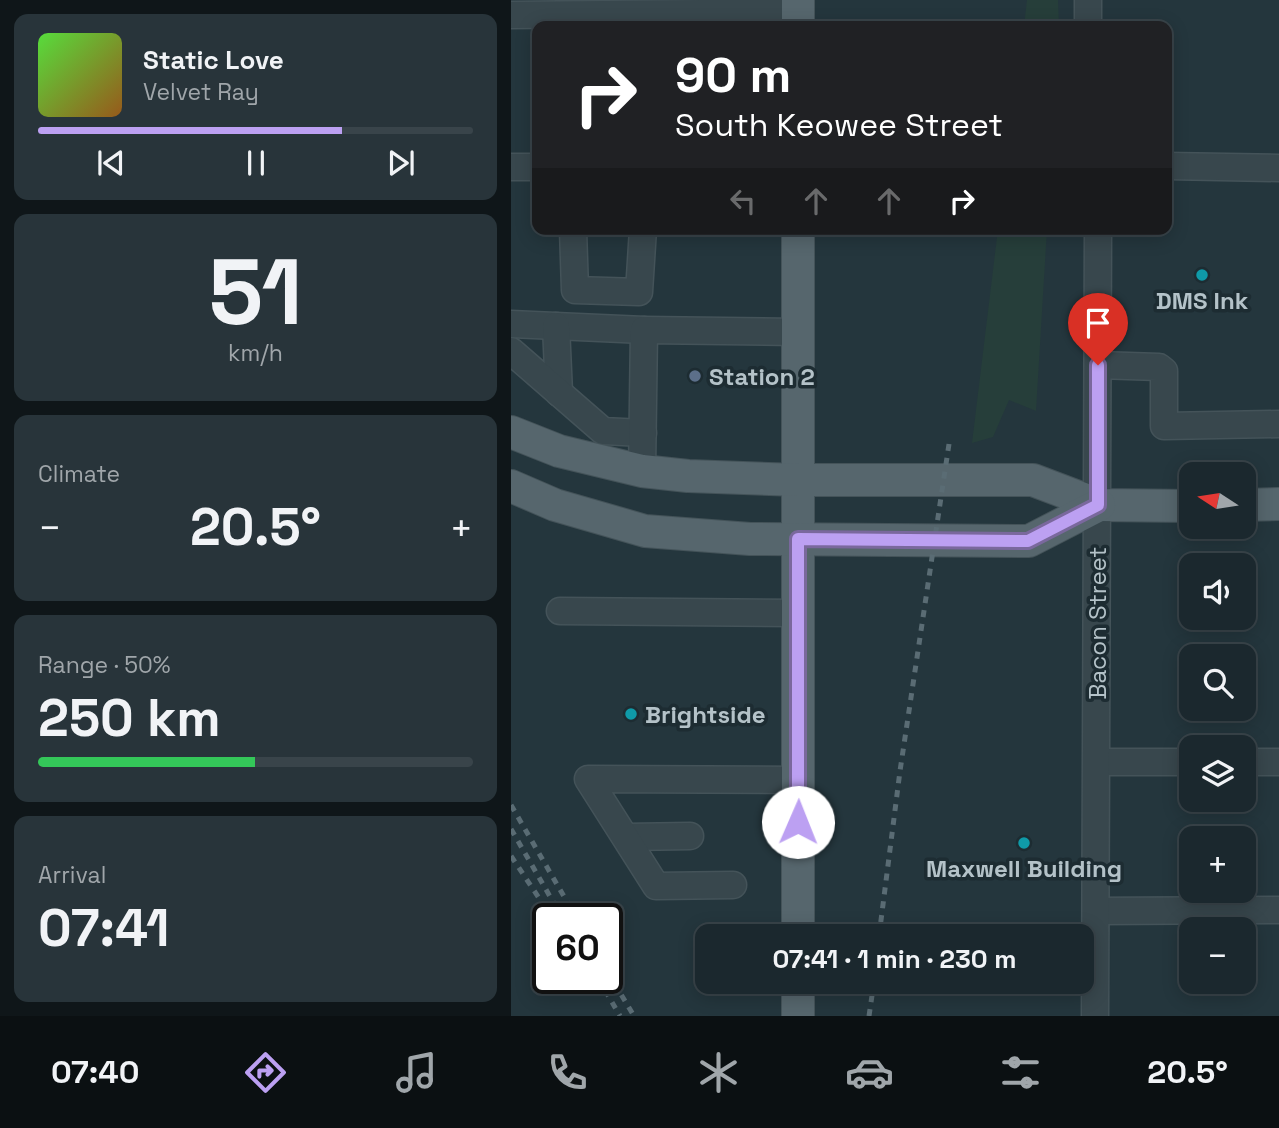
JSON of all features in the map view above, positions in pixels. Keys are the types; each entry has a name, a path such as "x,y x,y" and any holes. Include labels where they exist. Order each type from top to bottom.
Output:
{"main road":[{"path":"798,235 798,924"},
{"path":"511,432 559,452 642,471 688,476 798,480 1033,480 1098,505 1179,506"},
{"path":"511,486 555,505 645,531 750,539 1028,541 1098,505"},
{"path":"1257,505 1279,504"},
{"path":"798,994 798,1016"}],"street":[{"path":"1088,0 1088,21"},
{"path":"511,15 540,7 648,13 798,13"},
{"path":"1172,166 1279,168"},
{"path":"511,167 532,167"},
{"path":"573,235 575,290 639,292 643,235"},
{"name":"Bacon Street","path":"1095,1016 1098,235"},
{"path":"511,324 645,330 798,332"},
{"path":"556,326 559,393"},
{"path":"642,471 645,330"},
{"path":"511,351 603,431 643,433"},
{"path":"1098,365 1159,366 1164,371 1164,426 1279,424"},
{"path":"560,611 798,613"},
{"path":"1097,762 1179,762"},
{"path":"1256,762 1279,762"},
{"path":"733,885 656,886 588,779 798,780"},
{"path":"627,837 690,836"},
{"path":"1096,911 1279,910"}],"green space":[{"path":"1027,0 1058,0 1059,21 1025,21"},
{"path":"997,235 1047,235 1036,411 1009,400 993,437 972,443"}],"railway":[{"path":"881,924 900,771 949,444"},
{"path":"511,805 568,903"},
{"path":"511,829 554,903"},
{"path":"511,856 542,903"},
{"path":"607,994 620,1016"},
{"path":"621,994 634,1016"},
{"path":"869,1016 872,994"}],"place":[{"name":"DMS Ink","path":"1202,275"},
{"name":"Station 2","path":"695,376"},
{"name":"Brightside","path":"631,714"},
{"name":"Maxwell Building","path":"1024,843"}],"route":[{"path":"798,822 798,539 1028,541 1098,505 1098,365"}]}
